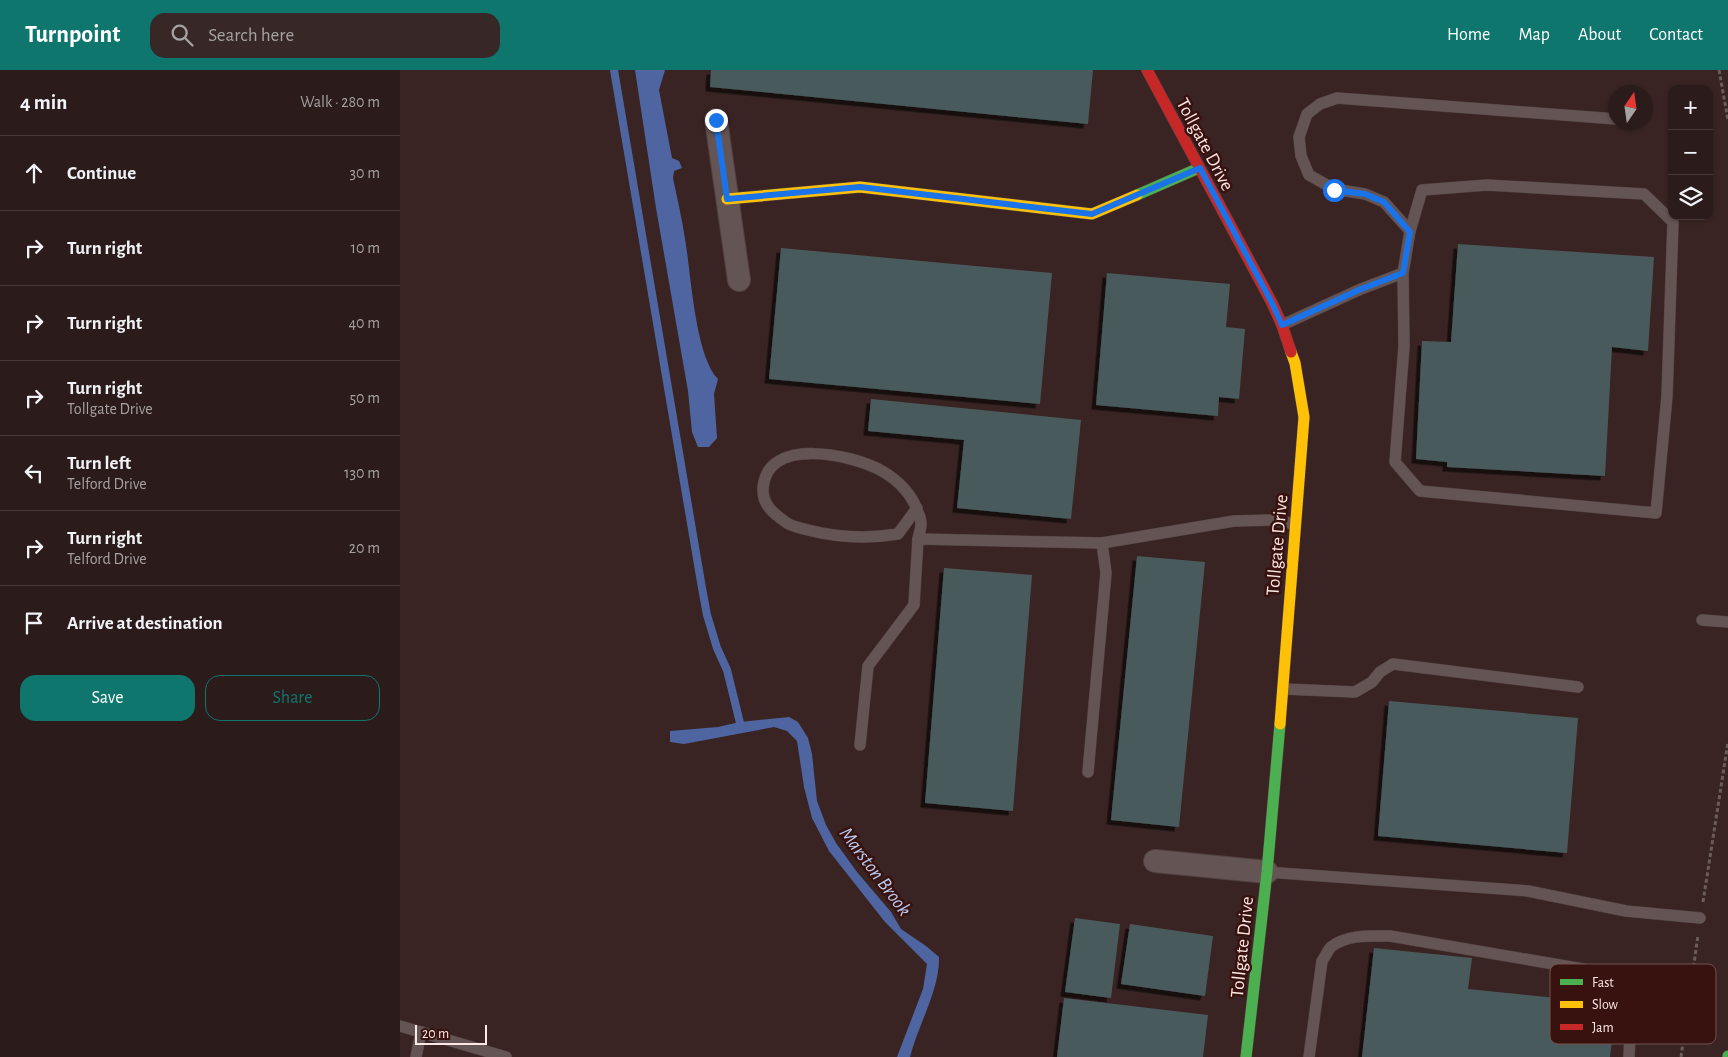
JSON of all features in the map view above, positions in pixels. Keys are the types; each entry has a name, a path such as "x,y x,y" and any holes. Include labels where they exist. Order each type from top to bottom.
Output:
{"street":[{"name":"Tollgate Drive","path":"1147,70 1282,325 1295,363 1304,417 1267,872 1246,1057"},
{"path":"716,120 739,280"},
{"path":"727,199 860,187 1092,214 1200,168"},
{"path":"1155,861 1267,872"}],"lane":[{"path":"1410,232 1384,202 1365,194 1334,190 1309,175 1300,156 1299,137 1307,114 1320,104 1337,98 1608,118"},
{"path":"1487,185 1644,194 1673,222 1666,396 1656,513 1420,491 1395,462 1404,346 1403,273 1410,232 1422,190 1487,185"},
{"path":"1282,325 1361,289 1403,273"},
{"path":"860,745 868,666 914,605 918,539 922,523 917,508 900,484 882,471 838,456 811,453 795,455 778,461 766,474 763,485 762,497 772,513 792,526 826,535 854,538 898,534 917,508"},
{"path":"918,539 1102,543 1234,521 1273,520 1295,524"},
{"path":"1088,772 1106,573 1102,543"},
{"path":"1702,620 1728,622"},
{"path":"1283,688 1355,692 1372,682 1380,672 1394,664 1578,688"},
{"path":"1267,872 1528,891 1626,911 1700,918"},
{"path":"1309,1057 1322,961 1331,947 1344,940 1360,936 1390,936 1554,964"},
{"path":"400,1026 506,1057"},
{"path":"416,1057 421,1032"},
{"path":"1629,1057 1630,1044"}],"path":[{"path":"1719,70 1728,120"}],"water":[{"path":"635,70 665,70 659,90 672,158 679,161 682,168 674,171 673,178 684,231 695,313 704,352 710,368 718,379 714,394 717,438 709,447 698,447 692,432 688,391 656,208"},
{"path":"789,717 798,722 808,738 812,754 817,801 826,825 836,843 857,872 891,912 901,929 939,957 936,982 910,1057 897,1057 923,989 927,964 885,922 829,851 812,818 804,787 797,741 787,731 774,727 684,744 670,742 670,731 718,727 740,722"}],"building":[{"path":"711,70 1093,70 1088,124 710,87"},
{"path":"1458,244 1654,257 1648,351 1612,347 1605,476 1447,467 1447,462 1416,459 1422,341 1451,342"},
{"path":"781,248 1052,273 1040,404 769,379"},
{"path":"1107,273 1230,284 1226,327 1245,329 1239,399 1219,397 1218,416 1096,405"},
{"path":"871,399 1081,420 1071,519 957,508 964,440 868,431"},
{"path":"1137,556 1205,562 1179,827 1111,820"},
{"path":"944,568 1032,575 1013,811 925,803"},
{"path":"1389,701 1578,718 1567,853 1378,836"},
{"path":"1075,918 1120,924 1111,998 1065,992"},
{"path":"1130,924 1213,936 1205,996 1121,984"},
{"path":"1374,948 1472,958 1468,989 1550,997 1550,1044 1611,1044 1610,1057 1362,1057"},
{"path":"1064,998 1208,1015 1203,1057 1057,1057"}],"waterway":[{"path":"614,70 707,615 717,648 727,670 741,727"}],"traffic: fast":[{"path":"1137,195 1199,168"},
{"path":"1246,1057 1267,872 1280,724"}],"traffic: slow":[{"path":"727,199 860,187 1092,214 1137,195"},
{"path":"1280,724 1304,417 1295,363 1291,352"}],"traffic: jam":[{"path":"1147,70 1272,303 1291,352"}],"route":[{"path":"716,120 727,199 860,187 1092,214 1200,168 1282,325 1361,289 1403,273 1410,232 1384,202 1365,194 1334,190"}],"water label":[{"name":"Marston Brook","path":"876,871"}]}
